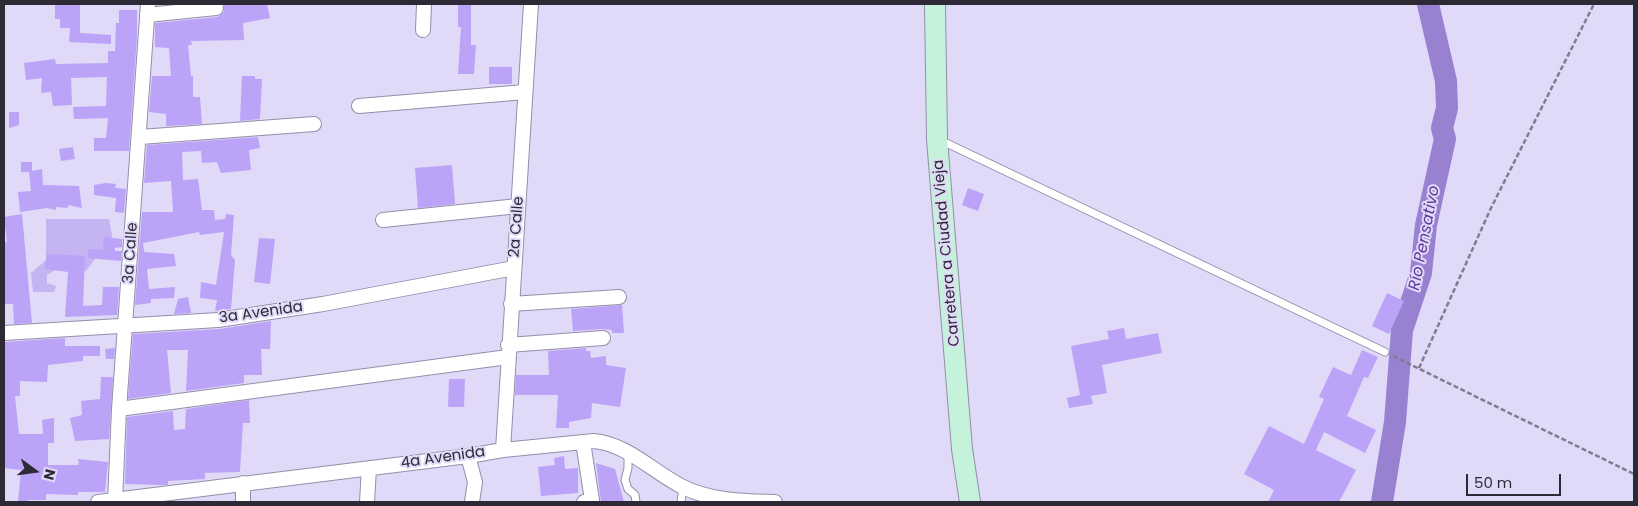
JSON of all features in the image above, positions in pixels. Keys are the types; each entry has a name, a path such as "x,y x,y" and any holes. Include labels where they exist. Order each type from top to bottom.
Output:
{"main road":[{"name":"Carretera a Ciudad Vieja","path":"935,4 938,139 962,449 970,502"}],"street":[{"path":"423,30 424,4"},
{"name":"2a Calle","path":"503,450 530,4"},
{"path":"147,9 216,8"},
{"name":"3a Calle","path":"115,501 119,409 140,137 147,9"},
{"path":"359,106 525,92"},
{"path":"140,137 314,124"},
{"path":"383,220 518,206"},
{"name":"3a Avenida","path":"4,333 227,319 323,304 514,268"},
{"path":"511,304 619,297"},
{"path":"119,409 603,338"},
{"path":"583,442 592,500 584,502"},
{"name":"4a Avenida","path":"98,502 503,450 583,442 608,442 628,452 682,487 712,497 775,502"},
{"path":"468,456 474,482 472,502"},
{"path":"367,502 369,468"},
{"path":"242,502 243,483"}],"lane":[{"path":"938,139 1385,352"},
{"path":"628,452 628,468 625,480 628,489 635,496 636,502"},
{"path":"681,502 682,487"}],"path":[{"path":"1418,368 1491,208 1594,4"},
{"path":"1393,356 1634,474"}],"shaded area":[{"path":"46,219 109,219 115,252 102,250 86,271 62,266 47,275 47,283 56,286 54,292 33,292 31,273 46,260"}],"building":[{"path":"55,4 80,4 80,33 111,35 111,44 69,42 70,28 60,28 60,19 55,19"},
{"path":"224,4 267,4 270,18 243,23 244,40 191,41 192,45 188,45 191,76 193,76 193,97 200,97 202,124 166,126 166,114 149,112 152,76 171,76 169,48 155,47 155,23 217,17 224,12"},
{"path":"458,4 471,4 471,45 476,45 474,74 458,74 461,27 458,27"},
{"path":"119,10 137,10 129,151 94,151 94,138 106,138 108,118 74,119 73,107 106,106 107,77 71,78 72,105 53,106 51,92 41,93 42,78 26,80 24,63 55,59 56,64 108,63 108,51 115,51 116,23 119,23"},
{"path":"489,67 512,67 512,84 489,84"},
{"path":"242,76 255,76 255,79 262,79 260,119 240,121"},
{"path":"9,112 19,112 19,125 9,128"},
{"path":"258,137 260,148 249,150 251,170 221,173 217,162 202,163 201,151 182,152 183,180 198,179 202,210 214,210 215,220 225,219 226,214 234,215 231,255 235,260 231,309 215,311 217,300 200,298 201,282 216,285 224,232 200,235 199,232 143,243 144,252 174,254 176,266 147,269 149,289 175,287 174,298 151,299 151,303 135,305 142,212 173,212 171,181 144,183 147,145"},
{"path":"73,147 75,159 61,161 59,149"},
{"path":"21,162 32,162 32,171 42,169 43,185 79,186 82,208 68,205 68,208 56,207 56,210 47,208 20,212 18,192 31,191 29,172 21,172"},
{"path":"452,165 455,204 418,208 415,168"},
{"path":"116,184 115,188 126,189 124,213 115,212 116,198 94,195 94,185"},
{"path":"968,188 984,194 978,211 962,205"},
{"path":"22,214 32,323 14,324 13,304 4,304 4,242 7,242 4,217"},
{"path":"104,237 122,239 122,247 115,248 115,251 122,251 121,261 88,258 88,249 103,250"},
{"path":"259,238 275,239 270,284 254,282"},
{"path":"47,254 85,256 83,306 102,305 103,287 119,287 117,315 65,317 68,272 45,269"},
{"path":"1387,293 1404,301 1389,334 1372,326"},
{"path":"188,297 191,313 174,314 178,299"},
{"path":"622,305 624,333 612,333 612,330 602,329 573,331 571,309"},
{"path":"271,321 270,349 261,349 262,375 244,375 244,383 186,391 188,350 167,350 171,393 128,399 133,334 219,329"},
{"path":"1124,328 1126,339 1158,333 1162,353 1102,365 1107,393 1091,396 1093,404 1069,408 1067,398 1080,395 1071,346 1109,339 1107,331"},
{"path":"65,338 65,346 100,346 100,356 83,356 83,361 48,365 47,382 20,381 20,396 15,396 19,434 43,434 42,420 54,418 54,443 48,443 48,465 79,465 78,459 108,462 105,492 78,492 78,495 46,494 46,500 18,502 21,470 4,468 4,342"},
{"path":"115,348 114,359 106,359 105,349"},
{"path":"586,348 586,351 590,351 591,358 606,356 606,365 626,368 620,407 592,403 591,418 569,422 569,428 556,428 558,395 515,395 516,375 549,375 548,351"},
{"path":"1362,350 1378,357 1368,378 1364,377 1347,416 1376,430 1365,453 1324,432 1316,450 1356,470 1339,502 1268,502 1274,490 1244,474 1269,426 1304,444 1324,399 1319,397 1333,367 1351,375"},
{"path":"101,377 113,377 109,439 75,441 70,418 82,415 81,401 100,399"},
{"path":"449,379 465,379 464,407 448,407"},
{"path":"249,400 250,423 243,423 240,472 205,473 205,479 168,481 168,485 125,484 127,417 173,411 174,430 185,429 186,409"},
{"path":"564,456 565,469 578,468 578,493 541,496 538,467 555,465 554,458"},
{"path":"596,463 615,469 624,502 601,502"}],"waterway":[{"name":"Río Pensativo","path":"1382,502 1395,422 1402,330 1421,273 1426,225 1445,139 1442,128 1447,108 1446,81 1428,4"}]}
